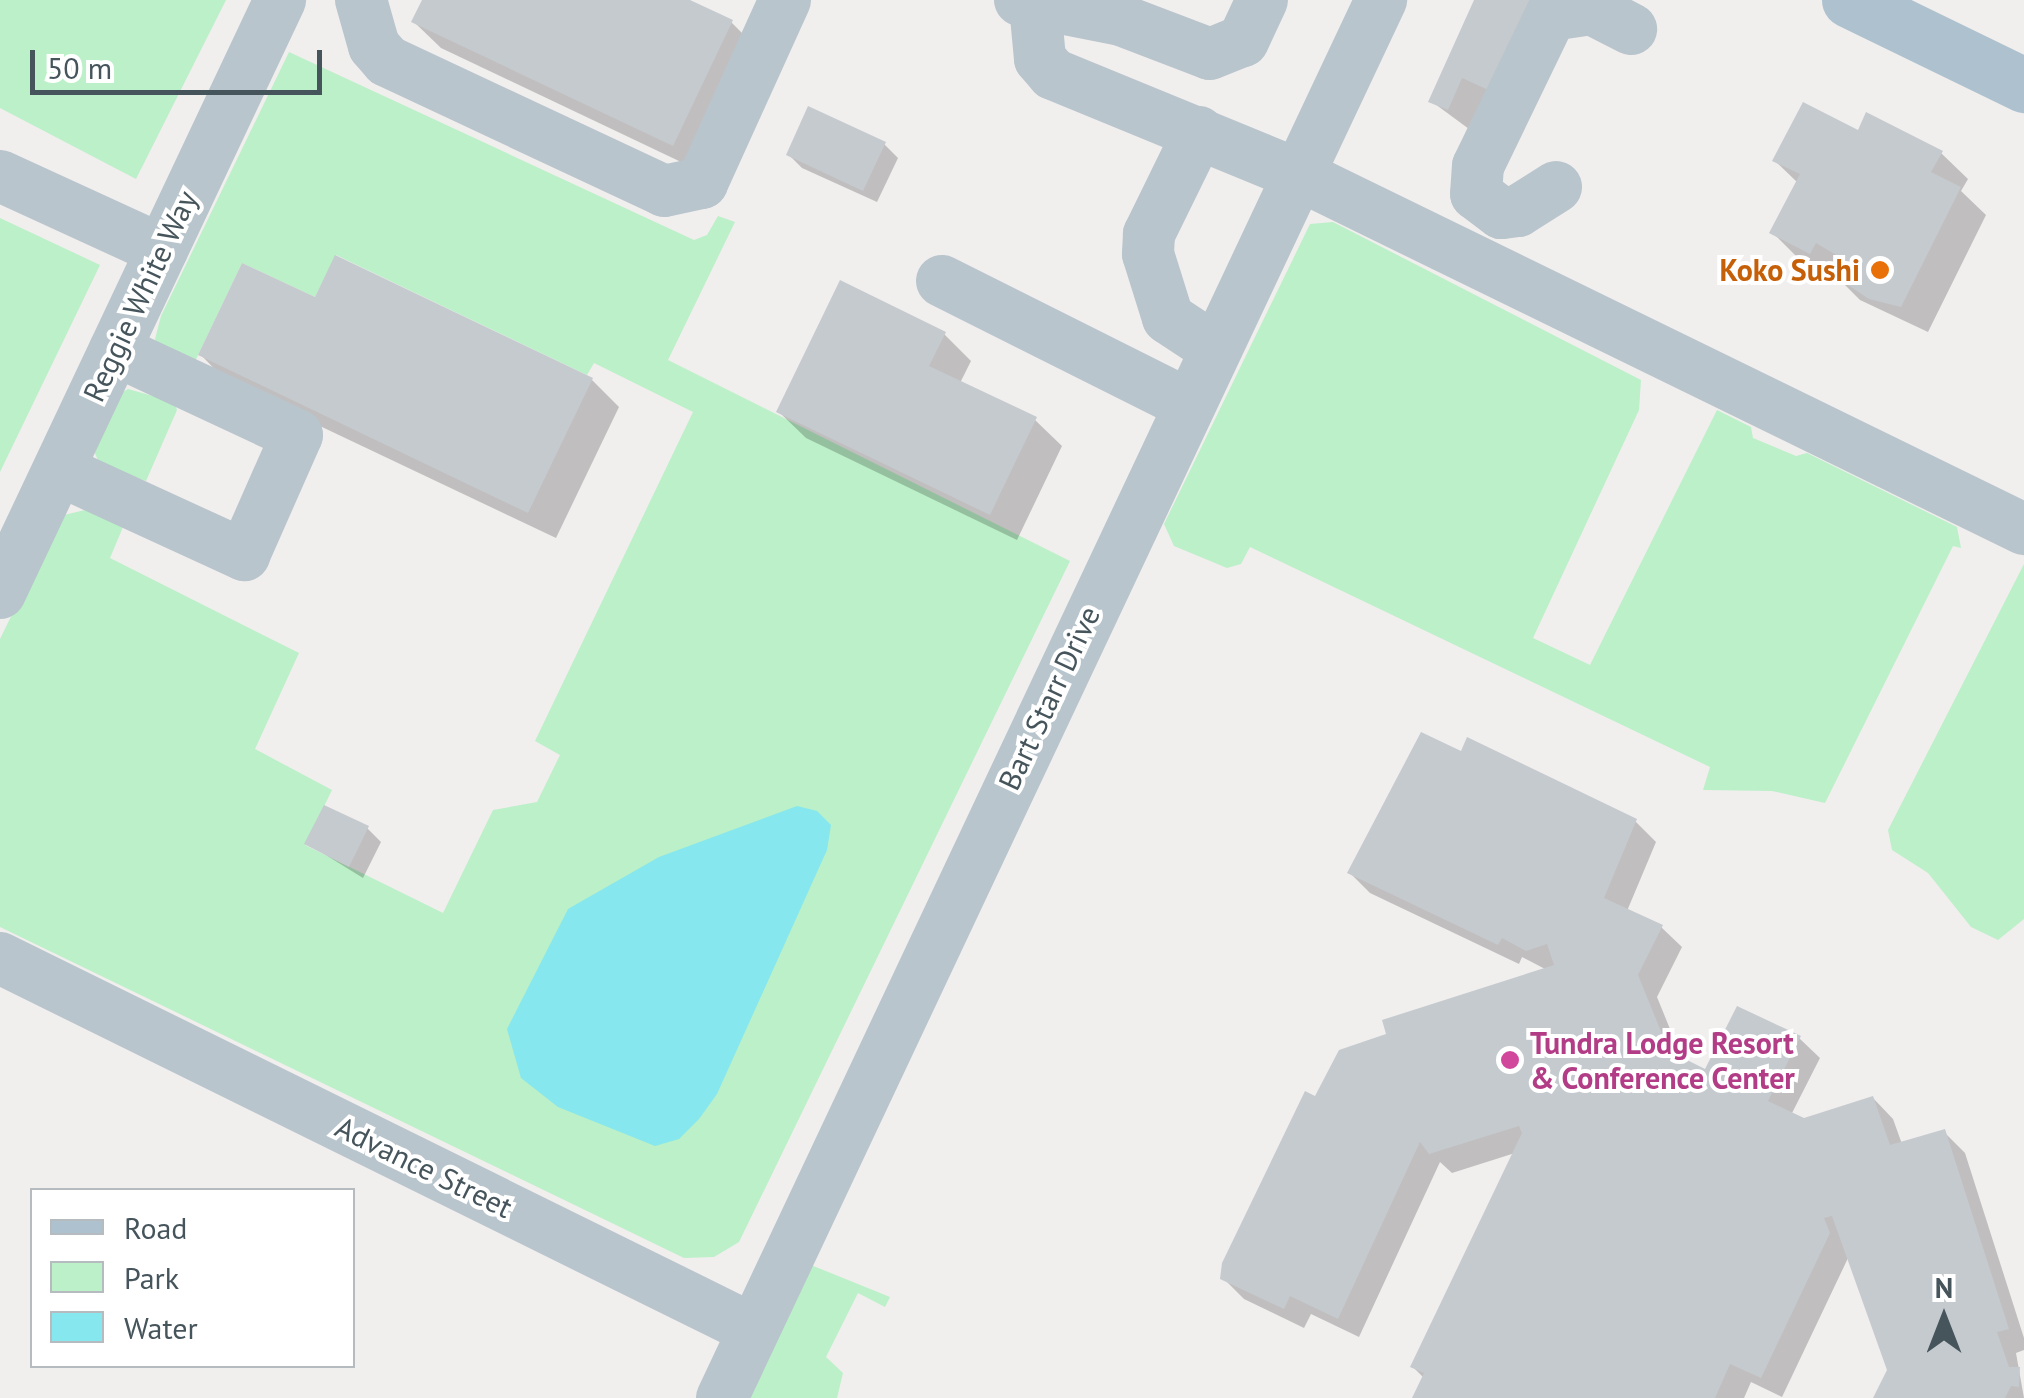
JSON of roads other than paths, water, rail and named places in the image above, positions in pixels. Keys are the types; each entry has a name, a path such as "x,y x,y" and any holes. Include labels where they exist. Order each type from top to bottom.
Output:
{"main road":[{"path":"1849,0 2024,85"}],"street":[{"name":"Reggie White Way","path":"0,593 280,0"},
{"path":"360,0 374,46 386,61 664,191 685,191 702,183 715,162 786,0"},
{"path":"1262,0 1243,41 1210,54 1121,20 1027,3 1040,59 1053,74 1298,175 2024,529"},
{"name":"Bart Starr Drive","path":"722,1398 1298,175 1364,5"},
{"path":"1556,186 1518,211 1501,213 1476,194 1478,166 1551,15 1592,8 1631,30"},
{"path":"1199,132 1149,234 1148,254 1168,318 1215,349"},
{"path":"0,176 162,250"},
{"path":"942,281 1188,404"},
{"path":"58,470 244,555 297,435 114,350"},
{"name":"Advance Street","path":"0,958 752,1329"}],"water":[{"path":"797,806 817,811 831,825 827,850 717,1094 679,1139 655,1146 558,1107 521,1078 507,1029 568,909 659,857"}],"place":[{"name":"Koko Sushi","path":"1880,270"},
{"name":"Tundra Lodge Resort & Conference Center","path":"1510,1060"}]}
